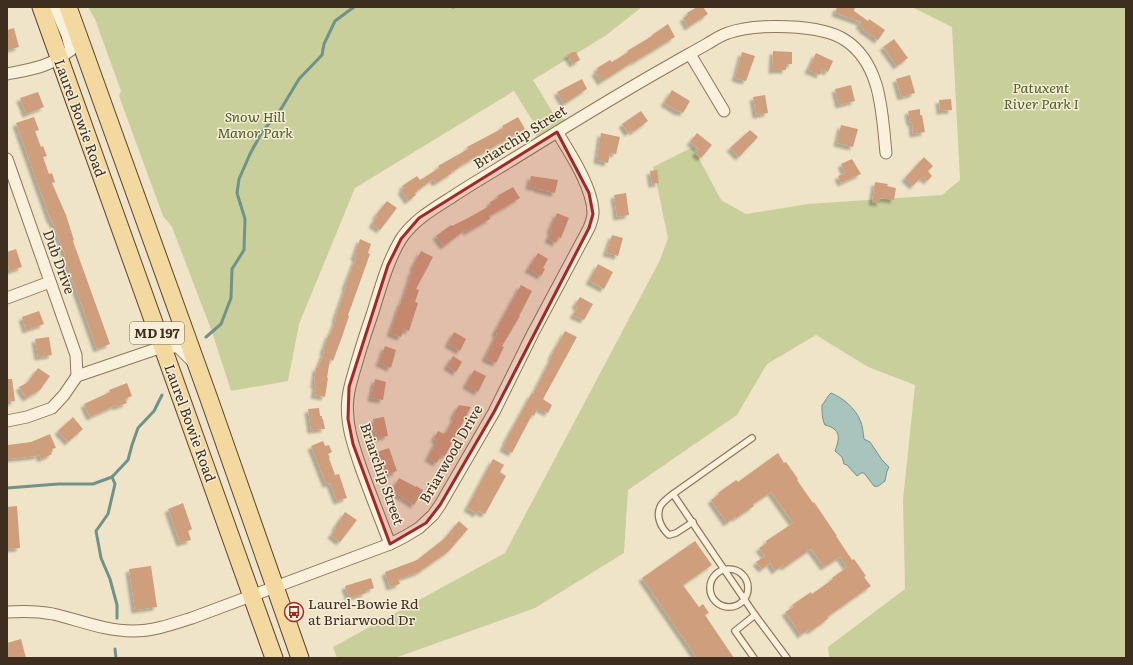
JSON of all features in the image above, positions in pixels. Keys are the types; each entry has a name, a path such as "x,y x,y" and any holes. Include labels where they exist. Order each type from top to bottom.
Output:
{"main road":[{"name":"Laurel Bowie Road","path":"41,7 274,658"},
{"name":"Laurel Bowie Road","path":"68,7 300,658"}],"street":[{"path":"7,74 43,66 59,59 70,50 67,35 55,7"},
{"name":"Briarchip Street","path":"390,544 365,480 353,444 347,407 349,387 388,265 401,239 419,218 629,88 728,33 754,27 802,27 822,30 845,40 856,48 870,69 876,87 881,106 886,153"},
{"path":"690,54 724,111"},
{"name":"Briarwood Drive","path":"7,612 26,611 52,614 110,629 134,631 165,627 196,617 390,544 418,528 433,515 494,412 533,333 589,228 593,214 589,193 582,176 557,132"},
{"name":"Dub Drive","path":"7,159 11,187 50,282 76,354 77,376"},
{"path":"7,298 50,282"},
{"path":"7,421 27,417 52,408 64,395 77,376 162,347 178,347 196,366"}],"lane":[{"path":"692,522 676,533 669,535 663,529 659,519 660,507 664,501 673,494 752,438"},
{"path":"673,494 755,615 788,658"},
{"path":"731,569 737,571 746,579 747,591 741,602 736,605 723,606 713,598 710,593 711,580 714,575 719,571 724,570 731,569"},
{"path":"754,658 735,631 755,615"}],"highlighted area":[{"path":"557,132 589,193 593,214 589,228 494,412 440,505 426,523 390,544 353,444 348,419 349,387 388,265 401,239 419,218"}],"green space":[{"name":"Snow Hill Manor Park","path":"88,7 642,7 605,36 533,80 555,116 568,120 535,140 537,128 514,91 355,188 299,324 288,381 231,391 212,332 172,227 163,216 119,96 121,91 95,19"},
{"name":"Patuxent River Park I","path":"912,7 1126,7 1126,658 829,658 828,647 905,589 903,500 915,385 868,367 816,335 767,364 737,415 628,490 624,553 535,608 395,658 337,658 333,647 505,553 660,260 668,238 653,167 693,147 721,200 746,214 808,204 942,195 960,180 952,27"}],"water":[{"path":"831,393 844,401 855,411 861,422 864,439 870,442 882,460 889,467 885,481 878,486 874,486 864,473 857,476 847,465 844,464 842,457 835,451 838,442 837,432 825,425 822,413 822,405"}],"building":[{"path":"697,7 703,7 708,14 688,27 683,18 688,15 687,13"},
{"path":"837,7 855,7 854,11 868,21 869,19 885,30 878,40 862,29 863,28 859,25 861,22 835,13"},
{"path":"668,24 675,37 601,82 595,72 598,70 597,68 610,60 612,62"},
{"path":"14,28 19,47 7,50 7,30"},
{"path":"894,39 908,58 897,66 883,47"},
{"path":"773,51 792,52 792,64 786,64 786,70 772,70"},
{"path":"576,52 580,60 573,64 567,55"},
{"path":"742,52 755,56 746,81 735,78"},
{"path":"816,53 833,61 828,72 822,69 820,75 808,70"},
{"path":"910,75 915,93 901,97 896,79"},
{"path":"582,79 587,89 564,104 557,92"},
{"path":"851,85 855,101 839,105 835,89"},
{"path":"672,90 690,101 683,113 664,103"},
{"path":"38,92 44,107 26,114 20,98"},
{"path":"765,95 768,113 756,115 753,97"},
{"path":"951,99 952,110 940,111 939,100"},
{"path":"920,109 920,115 922,115 925,132 913,134 912,122 910,123 908,111"},
{"path":"641,111 648,121 633,132 632,130 628,133 622,124"},
{"path":"34,117 39,130 35,131 41,147 43,146 47,156 43,157 49,174 52,173 55,182 52,183 66,215 74,240 73,241 110,344 97,349 64,256 65,255 52,220 51,221 16,123"},
{"path":"518,117 525,129 458,167 459,168 436,183 433,179 417,191 415,193 416,195 408,201 401,190 404,188 402,186 417,176 420,180 439,168 438,166 468,149 467,147 503,128 502,126"},
{"path":"841,125 858,129 853,147 837,143"},
{"path":"750,130 758,137 739,157 730,148"},
{"path":"601,133 620,137 616,154 610,153 608,163 597,160"},
{"path":"697,133 712,145 701,158 695,153 699,149 690,142"},
{"path":"924,157 933,166 928,171 932,176 927,181 923,177 921,179 920,178 913,186 905,178"},
{"path":"852,159 861,174 841,183 838,176 845,173 841,164"},
{"path":"657,170 659,183 652,184 650,171"},
{"path":"531,176 558,180 555,193 529,186"},
{"path":"875,182 888,184 887,186 896,188 894,200 880,198 880,203 872,202"},
{"path":"513,187 520,198 489,216 490,219 467,232 466,229 444,246 436,236 451,225 452,226 470,217 491,205 490,202 498,198 497,196"},
{"path":"626,193 629,215 617,217 614,195"},
{"path":"387,201 397,208 380,230 372,224 377,216 376,215"},
{"path":"557,213 569,218 561,238 558,237 556,243 548,239"},
{"path":"612,235 623,238 618,256 606,253"},
{"path":"360,239 371,244 368,253 370,254 333,361 330,359 325,397 314,395 316,385 314,385 316,367 318,368 329,334 330,335 336,320 335,319 346,287 345,286 356,258 354,257"},
{"path":"16,249 22,267 10,271 7,264 7,252"},
{"path":"421,251 433,257 416,289 419,290 415,302 418,303 409,331 404,329 401,337 390,333 414,268 413,267"},
{"path":"538,253 548,259 541,276 528,269"},
{"path":"598,264 613,272 604,289 589,281"},
{"path":"521,285 532,291 520,316 502,346 504,347 496,363 485,358 497,334 495,332"},
{"path":"580,297 593,304 584,320 573,315 578,307 575,305"},
{"path":"39,311 44,324 26,330 22,317"},
{"path":"565,331 577,337 543,399 552,405 548,413 538,408 534,416 532,415 512,453 503,448 506,440 532,393 533,394"},
{"path":"454,332 466,339 460,351 448,344"},
{"path":"49,337 52,355 38,357 35,339"},
{"path":"385,346 396,350 391,368 379,363"},
{"path":"453,356 462,362 456,372 447,366"},
{"path":"38,368 50,376 40,390 26,398 19,387 27,383"},
{"path":"474,370 486,376 478,392 466,385"},
{"path":"7,379 12,379 15,401 7,402"},
{"path":"375,379 386,382 383,400 371,398"},
{"path":"127,383 132,396 125,399 127,403 116,407 116,405 90,417 84,404 110,392 109,390"},
{"path":"459,405 471,407 445,456 441,455 437,463 428,458 437,440 434,439 438,431 444,434 445,432 446,433 455,417 453,416"},
{"path":"319,408 320,416 322,416 325,429 311,430 308,409"},
{"path":"73,417 83,429 68,442 58,431"},
{"path":"384,417 388,436 376,438 373,419"},
{"path":"50,434 56,448 52,449 52,454 41,459 39,454 36,456 8,459 7,445 31,442"},
{"path":"323,441 325,446 329,445 332,452 328,454 329,458 335,475 339,474 347,498 337,501 330,483 326,484 311,446"},
{"path":"389,448 397,471 387,475 377,452"},
{"path":"778,453 784,463 786,462 798,479 797,480 813,503 814,502 852,560 854,559 866,576 864,577 871,586 827,617 829,618 811,631 809,629 801,635 785,612 794,607 792,605 811,592 812,594 847,567 840,557 824,567 811,549 785,567 783,565 775,571 770,563 762,569 756,562 765,556 759,548 767,543 766,541 793,523 771,492 753,504 754,506 727,523 711,500 736,480 738,482"},
{"path":"493,459 504,465 500,472 506,476 485,514 478,511 477,514 467,508"},
{"path":"399,478 423,490 414,505 392,490"},
{"path":"183,503 192,529 188,531 191,540 180,543 168,509"},
{"path":"17,506 20,548 7,549 7,507"},
{"path":"345,512 357,520 340,542 331,535"},
{"path":"459,521 468,529 449,551 419,572 398,579 400,584 390,587 385,572 417,560 445,538"},
{"path":"695,541 712,565 683,585 699,607 703,604 709,613 705,615 734,658 697,658 642,578"},
{"path":"151,566 157,607 135,610 129,569"},
{"path":"371,578 374,588 365,591 366,593 349,598 345,586"},
{"path":"21,639 26,658 7,658 7,643"}],"waterway":[{"path":"206,337 221,324 231,298 232,269 244,250 245,219 237,193 239,179 250,154 262,132 281,109 299,79 322,55 324,44 335,21 354,7"},
{"path":"117,618 117,605 110,579 101,558 96,531 108,514 115,484 112,477 128,460 138,428 154,411 162,395"},
{"path":"7,488 58,484 93,484 112,477"},
{"path":"115,649 116,658"}],"place":[{"name":"Laurel-Bowie Rd at Briarwood Dr","path":"294,612"}]}
